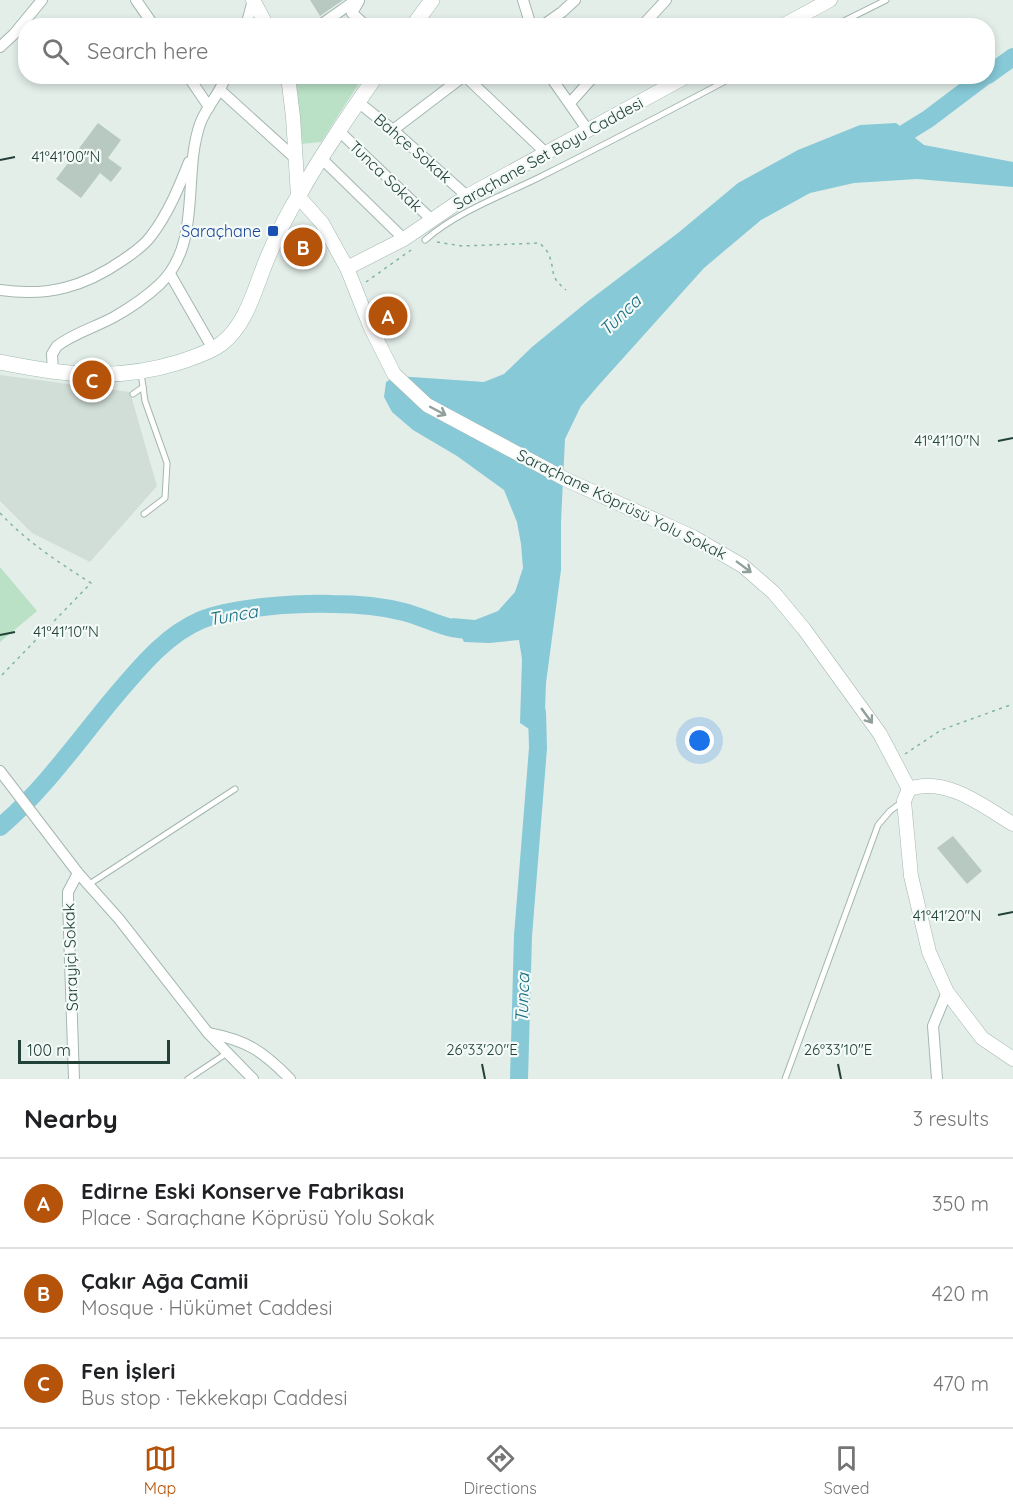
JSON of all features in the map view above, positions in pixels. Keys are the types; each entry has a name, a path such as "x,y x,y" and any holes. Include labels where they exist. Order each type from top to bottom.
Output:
{"main road":[{"path":"419,18 432,0"},
{"path":"0,362 53,373 142,379 168,365 213,349 223,343 240,322 270,252 298,196 370,84"}],"street":[{"path":"27,18 42,0"},
{"path":"136,0 148,18"},
{"path":"248,18 253,0"},
{"path":"253,0 263,18"},
{"path":"331,18 358,0"},
{"path":"357,18 352,13 358,0"},
{"path":"523,0 529,18"},
{"path":"553,18 576,0"},
{"path":"649,18 666,0"},
{"path":"797,18 830,0"},
{"path":"0,47 18,29"},
{"path":"193,84 209,107"},
{"path":"0,290 29,293 66,288 86,282 104,273 144,245 155,231 178,190 192,156 200,123 223,84"},
{"path":"289,84 298,196"},
{"path":"393,130 454,84"},
{"path":"473,84 545,152"},
{"path":"556,84 587,129"},
{"path":"570,103 587,84"},
{"name":"Saraçhane Set Boyu Caddesi","path":"347,268 404,239 467,196 672,84"},
{"path":"221,91 296,159"},
{"name":"Bahçe Sokak","path":"358,102 467,196"},
{"name":"Tunca Sokak","path":"339,131 432,220"},
{"path":"53,373 52,354 57,346 144,298 170,274 176,265 184,241 192,156"},
{"path":"321,158 404,239"},
{"name":"Saraçhane Köprüsü Yolu Sokak","path":"298,196 322,223 347,268 370,326 394,374 427,405 567,480 719,550 743,566 774,593 798,622 880,734 895,762 907,795"},
{"path":"170,274 213,349"},
{"path":"1,772 78,873 119,920 208,1033 253,1079"},
{"path":"1013,824 967,796 939,787 921,785 907,795 911,876 928,952 947,992 982,1038 1013,1059"},
{"name":"Sarayiçi Sokak","path":"74,1079 68,892 78,873"},
{"path":"937,1079 933,1026 947,992"},
{"path":"208,1033 234,1038 254,1047 290,1079"}],"lane":[{"path":"850,18 886,0"},
{"path":"425,240 468,211 538,178 720,84"},
{"path":"133,394 142,379"},
{"path":"142,379 146,401 167,463 165,498 144,514"},
{"path":"88,885 235,789"},
{"path":"785,1079 878,825 907,795"},
{"path":"188,1079 227,1053"}],"path":[{"path":"356,289 425,240 462,246 540,243 549,255 555,281 566,290"},
{"path":"0,513 21,535 43,552 91,583 0,677"},
{"path":"895,762 941,730 1013,704"}],"shaded area":[{"path":"0,375 130,392 157,486 90,562 32,533 0,501"}],"green space":[{"path":"294,84 358,84 321,142 300,144"},
{"path":"0,567 37,611 0,642"}],"water":[{"path":"896,123 924,145 1013,162 1013,187 917,179 854,183 810,193 761,220 704,268 581,406 565,439 561,570 546,683 544,739 520,723 522,659 519,640 489,643 464,642 452,618 475,620 498,611 515,592 523,568 521,544 517,522 504,490 457,456 413,430 392,412 384,397 386,382 397,376 484,382 504,374 532,347 587,302 678,233 738,183 798,150 860,125"}],"building":[{"path":"310,0 343,0 320,16"},
{"path":"98,123 121,140 108,158 122,168 111,182 100,173 81,198 56,179"},
{"path":"300,233 317,248 306,261 289,246"},
{"path":"953,836 982,871 967,884 937,848"}],"waterway":[{"name":"Tunca","path":"995,70 1013,57"},
{"name":"Tunca","path":"886,145 928,119 974,84"},
{"name":"Tunca","path":"0,827 47,780 145,662 176,634 201,620 230,612 265,607 341,604 395,610 451,628 483,628"},
{"name":"Tunca","path":"519,1079 523,936 538,748 537,712"}],"place":[{"name":"Saraçhane","path":"273,231"},
{"name":"Çakır Ağa Camii","path":"303,247"},
{"name":"Edirne Eski Konserve Fabrikası","path":"388,316"},
{"name":"Fen İşleri","path":"92,380"}]}
